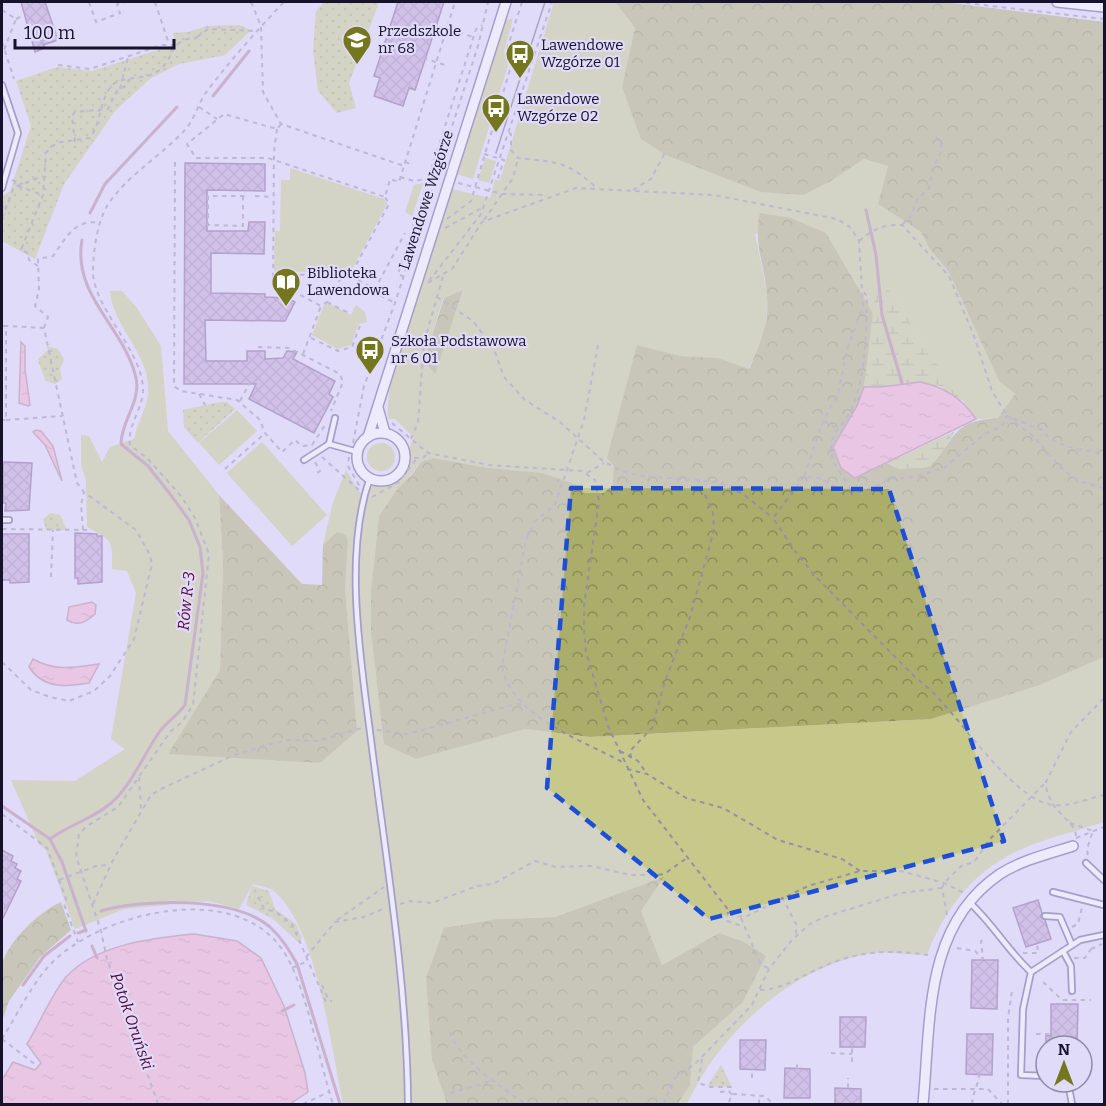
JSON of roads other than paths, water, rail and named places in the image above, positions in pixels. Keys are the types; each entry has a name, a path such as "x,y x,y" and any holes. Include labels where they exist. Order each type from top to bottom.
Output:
{"street":[{"name":"Lawendowe Wzgórze","path":"354,454 368,437 378,408 387,370 506,2"},
{"path":"1057,2 1104,7"},
{"path":"354,454 360,467 370,478 385,480 399,472 405,458 399,442 384,428 378,408"},
{"path":"368,437 384,428"},
{"path":"923,1104 935,969 953,926 969,903 1001,874 1028,860 1073,846"}],"lane":[{"path":"2,85 18,134 2,188"},
{"path":"329,444 332,417"},
{"path":"329,444 354,454"},
{"path":"304,460 329,444"},
{"path":"370,478 364,494 357,601 370,729 405,1011 408,1104"},
{"path":"2,520 9,520"},
{"path":"1086,863 1104,880"},
{"path":"1053,892 1104,905"},
{"path":"969,903 987,921 1008,950 1031,972"},
{"path":"1045,916 1060,917 1072,945"},
{"path":"1034,1076 1021,1075 1023,1010 1031,972 1080,940 1104,935"},
{"path":"1063,951 1071,966 1072,991"}],"water":[{"path":"21,342 25,346 25,369 30,405 28,406 19,403"},
{"path":"920,382 953,395 976,419 855,478 841,468 833,447 857,406 864,387"},
{"path":"41,431 53,446 62,481 45,445 33,432"},
{"path":"92,602 96,605 95,614 82,623 67,620 69,607"},
{"path":"33,659 58,667 99,664 89,683 56,685 48,683 35,674 29,667"},
{"path":"194,934 237,941 261,958 284,1006 305,1073 308,1092 290,1104 2,1104 2,1080 13,1062 35,1070 41,1063 27,1044 61,983 78,966 109,950 126,945"}],"waterway":[{"name":"Rów R-3","path":"213,96 249,51"},
{"name":"Rów R-3","path":"90,213 105,184 177,107"},
{"path":"866,210 876,255 882,315 902,383"},
{"name":"Rów R-3","path":"50,839 99,812 115,800 129,782 160,731 185,705 203,573 200,547 189,520 148,466 121,444 124,427 136,395 136,378 122,343 101,311 85,278 81,260 82,240"},
{"name":"Potok Oruński","path":"2,806 50,839 62,862 86,931"},
{"path":"101,911 140,904 212,905 254,917 270,927 282,940 297,964 340,1104"},
{"name":"Potok Oruński","path":"78,933 86,930"},
{"path":"23,985 44,956 70,936"},
{"name":"Potok Oruński","path":"92,946 97,958"},
{"path":"282,1011 294,1005"}],"tram line":[{"path":"496,153 545,2"}],"place":[{"name":"Przedszkole nr 68","path":"357,66"},
{"name":"Lawendowe Wzgórze 01","path":"520,80"},
{"name":"Lawendowe Wzgórze 02","path":"496,134"},
{"name":"Biblioteka Lawendowa","path":"286,308"},
{"name":"Szkoła Podstawowa nr 6 01","path":"370,376"}]}
